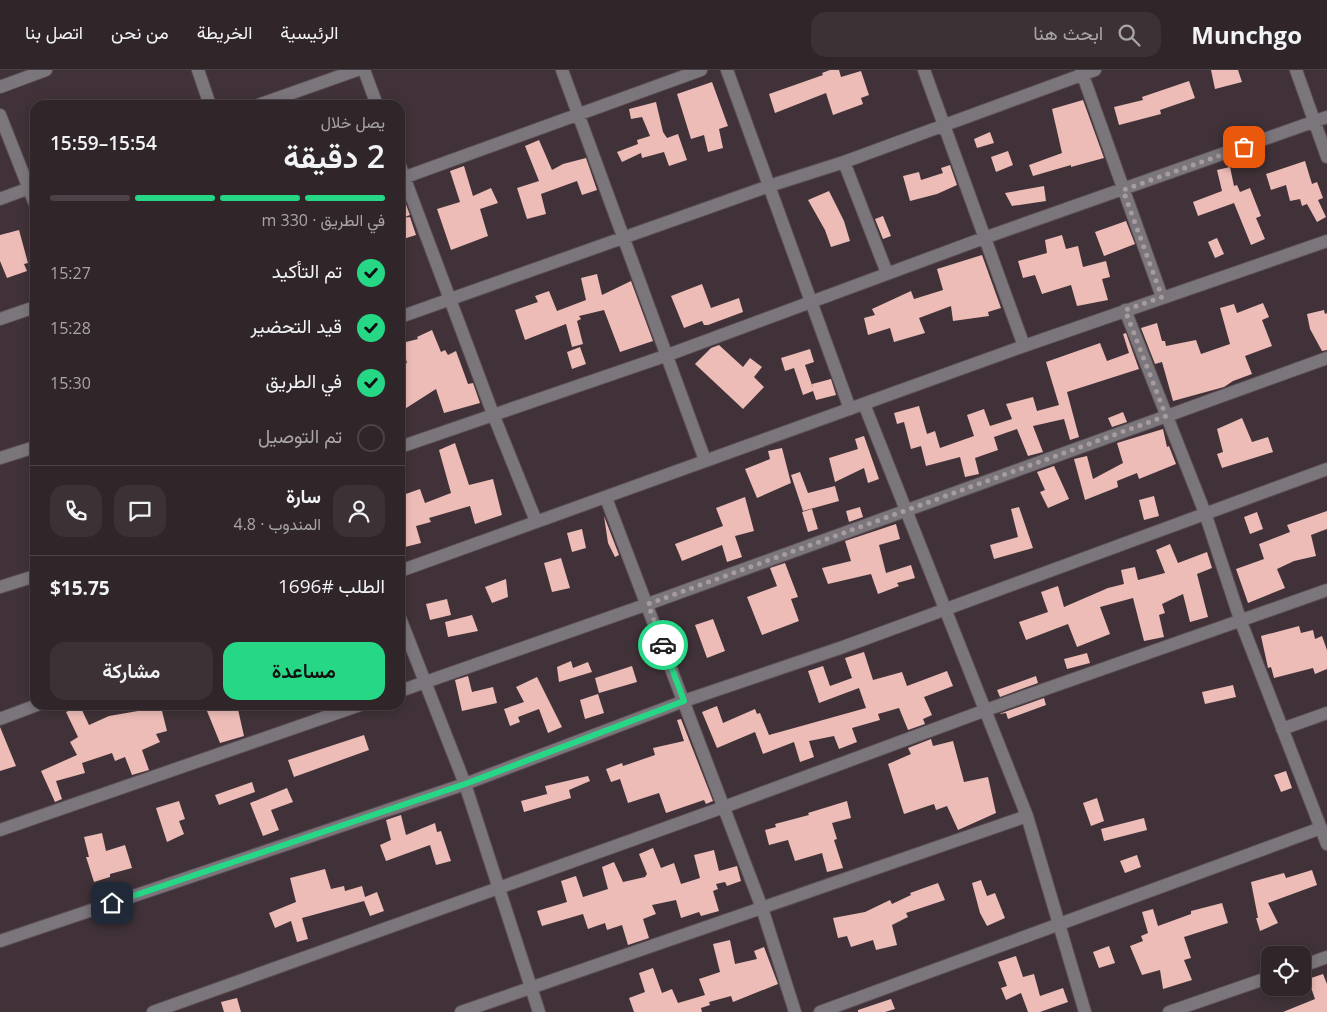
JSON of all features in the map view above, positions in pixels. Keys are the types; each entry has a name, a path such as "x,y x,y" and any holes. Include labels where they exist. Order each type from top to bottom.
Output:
{"street":[{"path":"0,87 46,70"},
{"path":"198,70 208,100"},
{"path":"272,100 357,70"},
{"path":"364,70 376,100"},
{"path":"562,70 665,356 705,460"},
{"path":"405,173 701,70"},
{"path":"727,70 850,409"},
{"path":"924,70 1024,346"},
{"path":"1296,70 1327,157"},
{"path":"405,315 769,186 844,162 1086,71 1123,190 1162,297"},
{"path":"0,115 30,182"},
{"path":"405,445 665,356 887,273 1327,117"},
{"path":"844,162 887,273"},
{"path":"405,184 536,521"},
{"path":"0,198 30,188"},
{"path":"405,569 1125,310 1327,241"},
{"path":"0,319 30,309"},
{"path":"1125,310 1205,513 1241,622 1327,844"},
{"path":"405,689 648,604 1327,358"},
{"path":"864,404 947,609 1027,816 1085,1012"},
{"path":"0,459 30,449"},
{"path":"0,941 465,784 684,701 947,609 1327,469"},
{"path":"606,498 648,604 762,908 795,1012"},
{"path":"0,587 30,578"},
{"path":"154,1012 724,807 986,710 1241,622 1327,590"},
{"path":"405,631 465,784 539,1012"},
{"path":"0,719 30,708"},
{"path":"0,830 346,710"},
{"path":"1282,729 1327,713"},
{"path":"461,1012 530,986 1027,816"},
{"path":"820,1012 1320,828"},
{"path":"1311,963 1327,957"},
{"path":"1169,1012 1261,980"}],"building":[{"path":"830,70 839,70 841,77 861,71 869,95 861,98 863,104 833,115 826,93 775,113 769,94 823,75 822,73"},
{"path":"1211,70 1238,70 1242,82 1215,89"},
{"path":"1189,81 1195,98 1160,110 1161,114 1119,125 1114,107 1143,100 1142,97"},
{"path":"712,82 728,126 719,129 723,148 708,152 704,135 691,139 677,94"},
{"path":"1083,100 1104,158 1033,176 1029,165 1062,153 1052,109"},
{"path":"656,102 663,132 667,138 678,134 687,160 669,166 664,152 642,158 641,153 622,162 617,152 638,144 637,140 650,136 642,117 631,119 629,109"},
{"path":"990,132 994,143 977,148 974,139"},
{"path":"539,140 552,170 563,164 586,158 597,190 582,195 577,181 541,194 546,214 527,219 517,188 539,181 525,146"},
{"path":"1008,151 1013,165 996,172 991,157"},
{"path":"1305,161 1312,184 1317,182 1323,198 1318,200 1326,217 1317,222 1307,204 1302,206 1300,199 1290,201 1286,185 1271,190 1266,174"},
{"path":"950,165 957,185 937,194 910,201 903,176 919,172 921,180 943,173 941,168"},
{"path":"464,166 473,196 491,188 498,203 480,209 488,236 451,250 437,209 460,202 450,171"},
{"path":"1230,167 1234,186 1237,185 1240,192 1250,188 1261,216 1256,218 1265,239 1251,245 1234,203 1198,216 1193,202 1222,191 1217,170"},
{"path":"1044,186 1046,201 1012,206 1005,193"},
{"path":"829,191 844,221 850,241 831,247 825,230 808,200"},
{"path":"405,202 410,215 405,217"},
{"path":"883,216 891,236 883,239 875,219"},
{"path":"410,217 416,235 405,238 405,218"},
{"path":"1126,221 1135,244 1104,256 1095,232"},
{"path":"19,230 28,263 24,264 27,271 7,278 0,261 0,235"},
{"path":"1062,235 1066,249 1078,246 1083,267 1106,261 1110,277 1102,279 1108,300 1077,306 1071,285 1042,294 1035,275 1023,278 1018,261 1047,253 1045,240"},
{"path":"1217,238 1224,254 1215,258 1208,242"},
{"path":"982,255 1001,308 988,312 989,316 953,321 951,306 919,318 925,333 894,342 890,328 868,335 864,318 875,315 872,309 911,291 914,299 943,290 937,269"},
{"path":"597,274 602,295 631,281 653,341 620,352 604,310 579,316 581,319 577,321 583,344 572,347 566,324 525,340 515,310 538,302 535,296 549,291 557,311 586,300 581,278"},
{"path":"702,284 711,308 739,298 743,312 708,325 704,325 702,321 684,328 671,296"},
{"path":"1263,303 1269,317 1262,320 1272,346 1245,356 1252,374 1233,381 1224,387 1173,401 1162,362 1155,364 1141,328 1157,323 1162,341 1165,341 1166,346 1196,340 1201,354 1230,344 1220,308 1234,304 1237,313"},
{"path":"1324,310 1325,314 1327,313 1327,350 1322,351 1310,329 1307,314"},
{"path":"432,330 441,352 445,350 448,355 456,351 468,384 473,383 480,403 444,413 436,389 405,409 405,364 407,363 405,342 418,339 417,337"},
{"path":"1126,333 1139,369 1067,392 1079,437 1070,440 1064,419 1033,426 1043,452 1028,456 1017,429 994,437 998,450 975,458 979,474 965,477 960,457 926,466 921,446 911,449 904,422 897,424 894,413 919,406 927,434 935,431 940,448 974,436 967,415 984,409 990,426 1012,419 1006,404 1033,397 1037,411 1059,405 1046,362 1100,343 1107,361 1129,353 1123,334"},
{"path":"719,345 743,367 750,358 762,367 754,377 764,387 743,409 695,364 711,348"},
{"path":"580,347 586,364 572,369 567,352"},
{"path":"810,349 814,362 805,365 813,388 812,384 831,379 836,395 816,400 813,391 803,395 794,368 785,371 781,358"},
{"path":"1123,412 1127,422 1112,427 1108,418"},
{"path":"1242,418 1252,442 1268,437 1273,452 1222,468 1217,454 1223,452 1217,429"},
{"path":"1163,429 1167,447 1169,446 1176,464 1139,479 1137,473 1117,481 1118,487 1085,500 1074,459 1087,456 1093,479 1123,463 1117,443"},
{"path":"864,436 879,479 868,483 864,468 835,482 829,458 858,449 855,439"},
{"path":"455,443 469,485 493,479 502,515 475,524 470,506 429,518 431,522 416,526 421,543 405,547 405,494 420,489 425,503 451,493 439,450"},
{"path":"782,448 791,483 757,498 745,469 770,459 768,451"},
{"path":"1054,466 1069,499 1048,508 1040,492 1045,490 1037,472"},
{"path":"800,472 808,493 835,486 839,501 803,511 791,475"},
{"path":"1154,496 1159,516 1144,520 1139,500"},
{"path":"745,497 754,531 735,536 742,557 727,562 722,545 682,561 675,544 723,526 716,508"},
{"path":"860,507 863,517 849,522 846,511"},
{"path":"1019,507 1033,548 994,559 990,545 1018,537 1011,509"},
{"path":"812,509 818,529 808,532 802,512"},
{"path":"1327,511 1327,529 1311,535 1316,556 1294,561 1277,569 1285,588 1248,603 1236,569 1264,559 1259,544 1290,532 1287,525"},
{"path":"1257,512 1263,529 1250,534 1244,517"},
{"path":"604,516 619,555 615,557 608,543"},
{"path":"896,524 900,539 879,545 886,573 911,565 915,578 897,583 899,586 878,594 871,574 828,584 822,568 851,561 845,541"},
{"path":"582,529 586,548 572,552 567,533"},
{"path":"1170,544 1178,563 1207,552 1212,568 1197,574 1208,617 1190,622 1183,594 1162,604 1165,613 1159,615 1164,637 1144,641 1133,598 1100,607 1110,634 1077,647 1068,624 1026,640 1019,622 1048,612 1041,592 1058,586 1064,607 1108,588 1124,584 1121,570 1135,567 1138,580 1165,573 1156,550"},
{"path":"561,558 570,588 552,592 544,563"},
{"path":"785,563 798,597 791,599 799,621 762,635 747,597 777,586 770,568"},
{"path":"506,579 508,597 492,603 485,587"},
{"path":"447,599 451,615 430,620 426,604"},
{"path":"472,615 478,631 448,637 445,622"},
{"path":"713,619 725,651 707,658 695,625"},
{"path":"1299,626 1301,633 1313,630 1315,639 1322,636 1327,650 1327,669 1315,674 1313,668 1274,678 1271,667 1268,668 1261,636"},
{"path":"864,652 873,680 902,672 907,686 947,671 953,686 924,697 932,715 923,719 925,724 908,730 899,708 878,714 880,720 852,728 857,742 839,749 834,736 809,741 814,757 800,762 794,742 763,754 755,732 717,748 702,712 717,706 723,723 755,709 757,714 760,713 769,735 866,708 859,688 819,703 808,671 823,666 830,686 852,678 845,658"},
{"path":"1087,653 1090,663 1067,669 1064,659"},
{"path":"571,661 573,668 588,662 592,672 559,682 557,667"},
{"path":"632,666 637,682 599,693 595,678"},
{"path":"468,676 472,692 493,687 497,703 462,711 455,680"},
{"path":"1036,676 1038,683 1000,697 997,690"},
{"path":"537,677 562,727 548,733 539,709 518,717 520,722 510,726 504,709 524,702 516,687"},
{"path":"1233,685 1236,697 1205,704 1202,692"},
{"path":"598,694 604,713 585,719 580,700"},
{"path":"1044,698 1046,705 1008,719 1006,713 999,714"},
{"path":"82,710 89,725 109,716 144,710 162,710 167,731 156,734 160,742 142,750 149,770 132,775 125,757 115,761 112,753 82,763 85,773 56,781 62,799 55,802 41,771 77,755 70,742 78,737 66,712"},
{"path":"238,710 244,736 220,743 207,711"},
{"path":"681,719 713,801 706,804 704,800 666,813 659,793 628,803 620,779 611,782 606,769 622,763 623,766 655,755 653,748 684,741 677,720"},
{"path":"0,727 16,766 0,771"},
{"path":"364,735 369,750 294,777 288,760"},
{"path":"931,739 933,746 953,741 964,782 988,777 996,813 958,830 947,806 936,810 934,804 904,814 888,764 911,754 908,748"},
{"path":"1286,771 1292,788 1281,792 1274,775"},
{"path":"588,776 590,781 569,790 571,798 524,812 521,801 547,794 548,797 545,786"},
{"path":"252,782 255,792 219,805 215,795"},
{"path":"287,788 293,802 271,810 279,830 263,836 250,803"},
{"path":"1097,798 1104,821 1091,826 1083,803"},
{"path":"179,801 185,819 179,821 184,834 167,842 156,808"},
{"path":"847,801 851,818 832,823 837,839 834,840 843,868 827,872 822,853 795,861 788,840 769,845 765,830 776,827 775,824 809,815 808,813"},
{"path":"401,815 406,835 435,823 437,832 441,831 451,861 436,865 430,845 386,861 380,845 391,840 386,820"},
{"path":"1144,818 1147,830 1104,841 1101,829"},
{"path":"102,833 106,851 125,845 132,868 110,874 110,877 94,882 86,857 89,857 84,837"},
{"path":"653,848 661,868 674,863 681,884 700,878 694,855 714,850 719,871 737,866 741,881 727,886 725,882 716,884 718,889 713,891 719,911 701,916 699,912 681,918 676,900 652,905 656,914 643,919 649,938 628,945 622,925 607,930 605,923 588,929 583,914 542,926 537,911 567,902 561,881 576,876 583,897 608,889 602,867 614,862 623,882 645,877 647,874 639,854"},
{"path":"1137,855 1141,867 1125,873 1120,861"},
{"path":"325,869 331,889 344,886 345,891 362,886 365,897 377,892 384,911 370,916 364,901 302,918 308,939 297,942 291,921 275,928 269,913 296,902 290,878"},
{"path":"1312,870 1317,885 1268,903 1278,923 1260,931 1256,918 1258,918 1251,882 1284,873 1286,878"},
{"path":"981,880 987,896 995,893 1005,918 987,926 980,913 972,883"},
{"path":"938,883 945,900 906,913 908,917 892,925 897,945 876,950 873,940 851,947 847,936 838,938 833,918 865,912 890,900 892,904 911,895 910,893"},
{"path":"1222,903 1228,923 1184,937 1191,958 1184,960 1192,980 1163,989 1160,970 1142,975 1130,946 1143,941 1141,936 1148,933 1142,912 1153,909 1158,926 1191,914 1191,911"},
{"path":"730,940 735,964 757,959 754,951 764,947 778,984 733,1002 731,996 709,1002 710,1005 701,1008 702,1012 634,1012 629,998 645,992 639,973 653,968 662,993 672,989 678,1003 705,995 699,979 720,972 713,944"},
{"path":"1109,946 1115,963 1099,968 1093,952"},
{"path":"1016,956 1023,977 1034,974 1040,996 1063,988 1068,1002 1040,1012 1028,1012 1021,993 1006,1000 1001,988 1007,986 998,962"},
{"path":"1323,974 1327,984 1327,1012 1283,1012 1315,999 1311,988 1311,978"},
{"path":"237,998 241,1012 224,1012 221,1002"},
{"path":"891,999 895,1009 885,1012 858,1012 858,1010"}],"way so far":[{"path":"663,645 648,604 1166,416 1125,310 1162,297 1123,190 1244,147"}],"route":[{"path":"112,903 465,784 684,701 663,645"}]}
